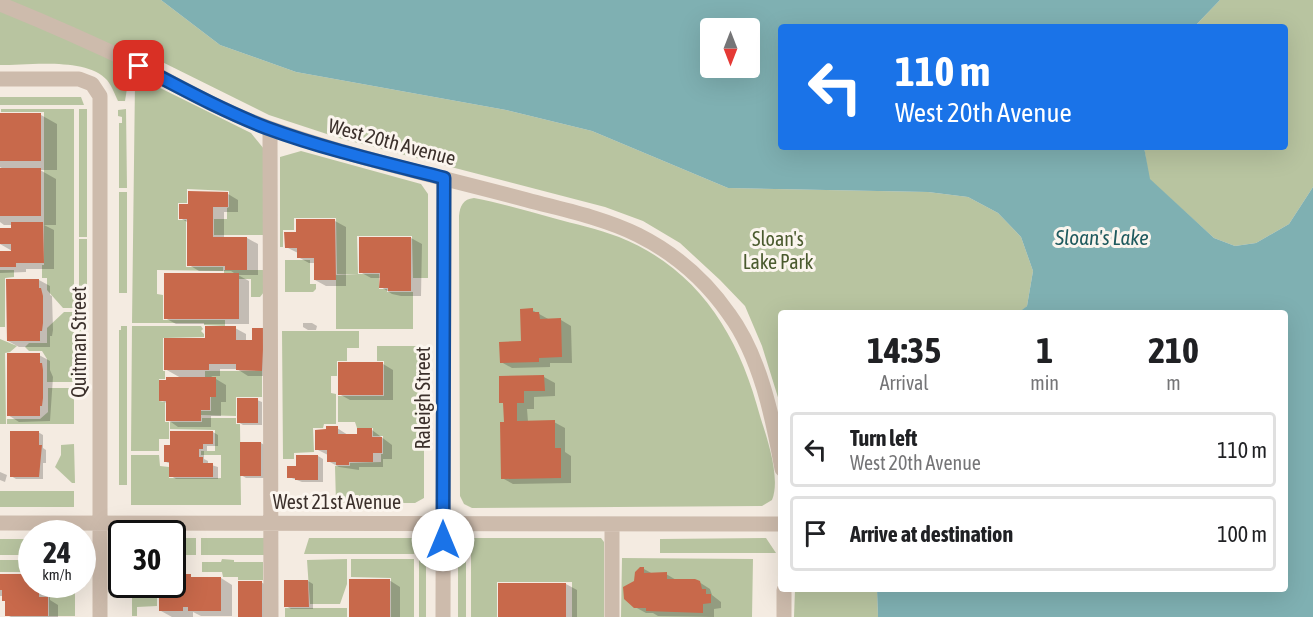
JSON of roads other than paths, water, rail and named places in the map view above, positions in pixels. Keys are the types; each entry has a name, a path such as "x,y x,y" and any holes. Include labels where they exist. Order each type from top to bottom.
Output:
{"street":[{"name":"West 20th Avenue","path":"0,4 63,29 207,101 270,129 365,158 562,210 637,234 686,266 730,315 753,358 768,402 778,450"},
{"name":"Quitman Street","path":"0,79 80,79 92,84 100,96 100,617"},
{"path":"270,129 271,617"},
{"name":"Raleigh Street","path":"443,617 444,178"},
{"name":"West 21st Avenue","path":"0,524 778,524"},
{"path":"612,524 612,617"},
{"path":"784,592 784,617"}],"water":[{"name":"Sloan's Lake","path":"161,0 1220,0 1197,24 778,24 778,150 1145,150 1150,179 1214,238 1235,246 1256,243 1289,224 1313,187 1313,617 878,617 877,592 1288,592 1288,310 1022,310 1027,306 1033,271 1021,237 998,213 968,197 928,192 728,188 592,131 506,110 296,72 220,45"}],"park label":[{"name":"Sloan's Lake Park","path":"778,250"}]}
